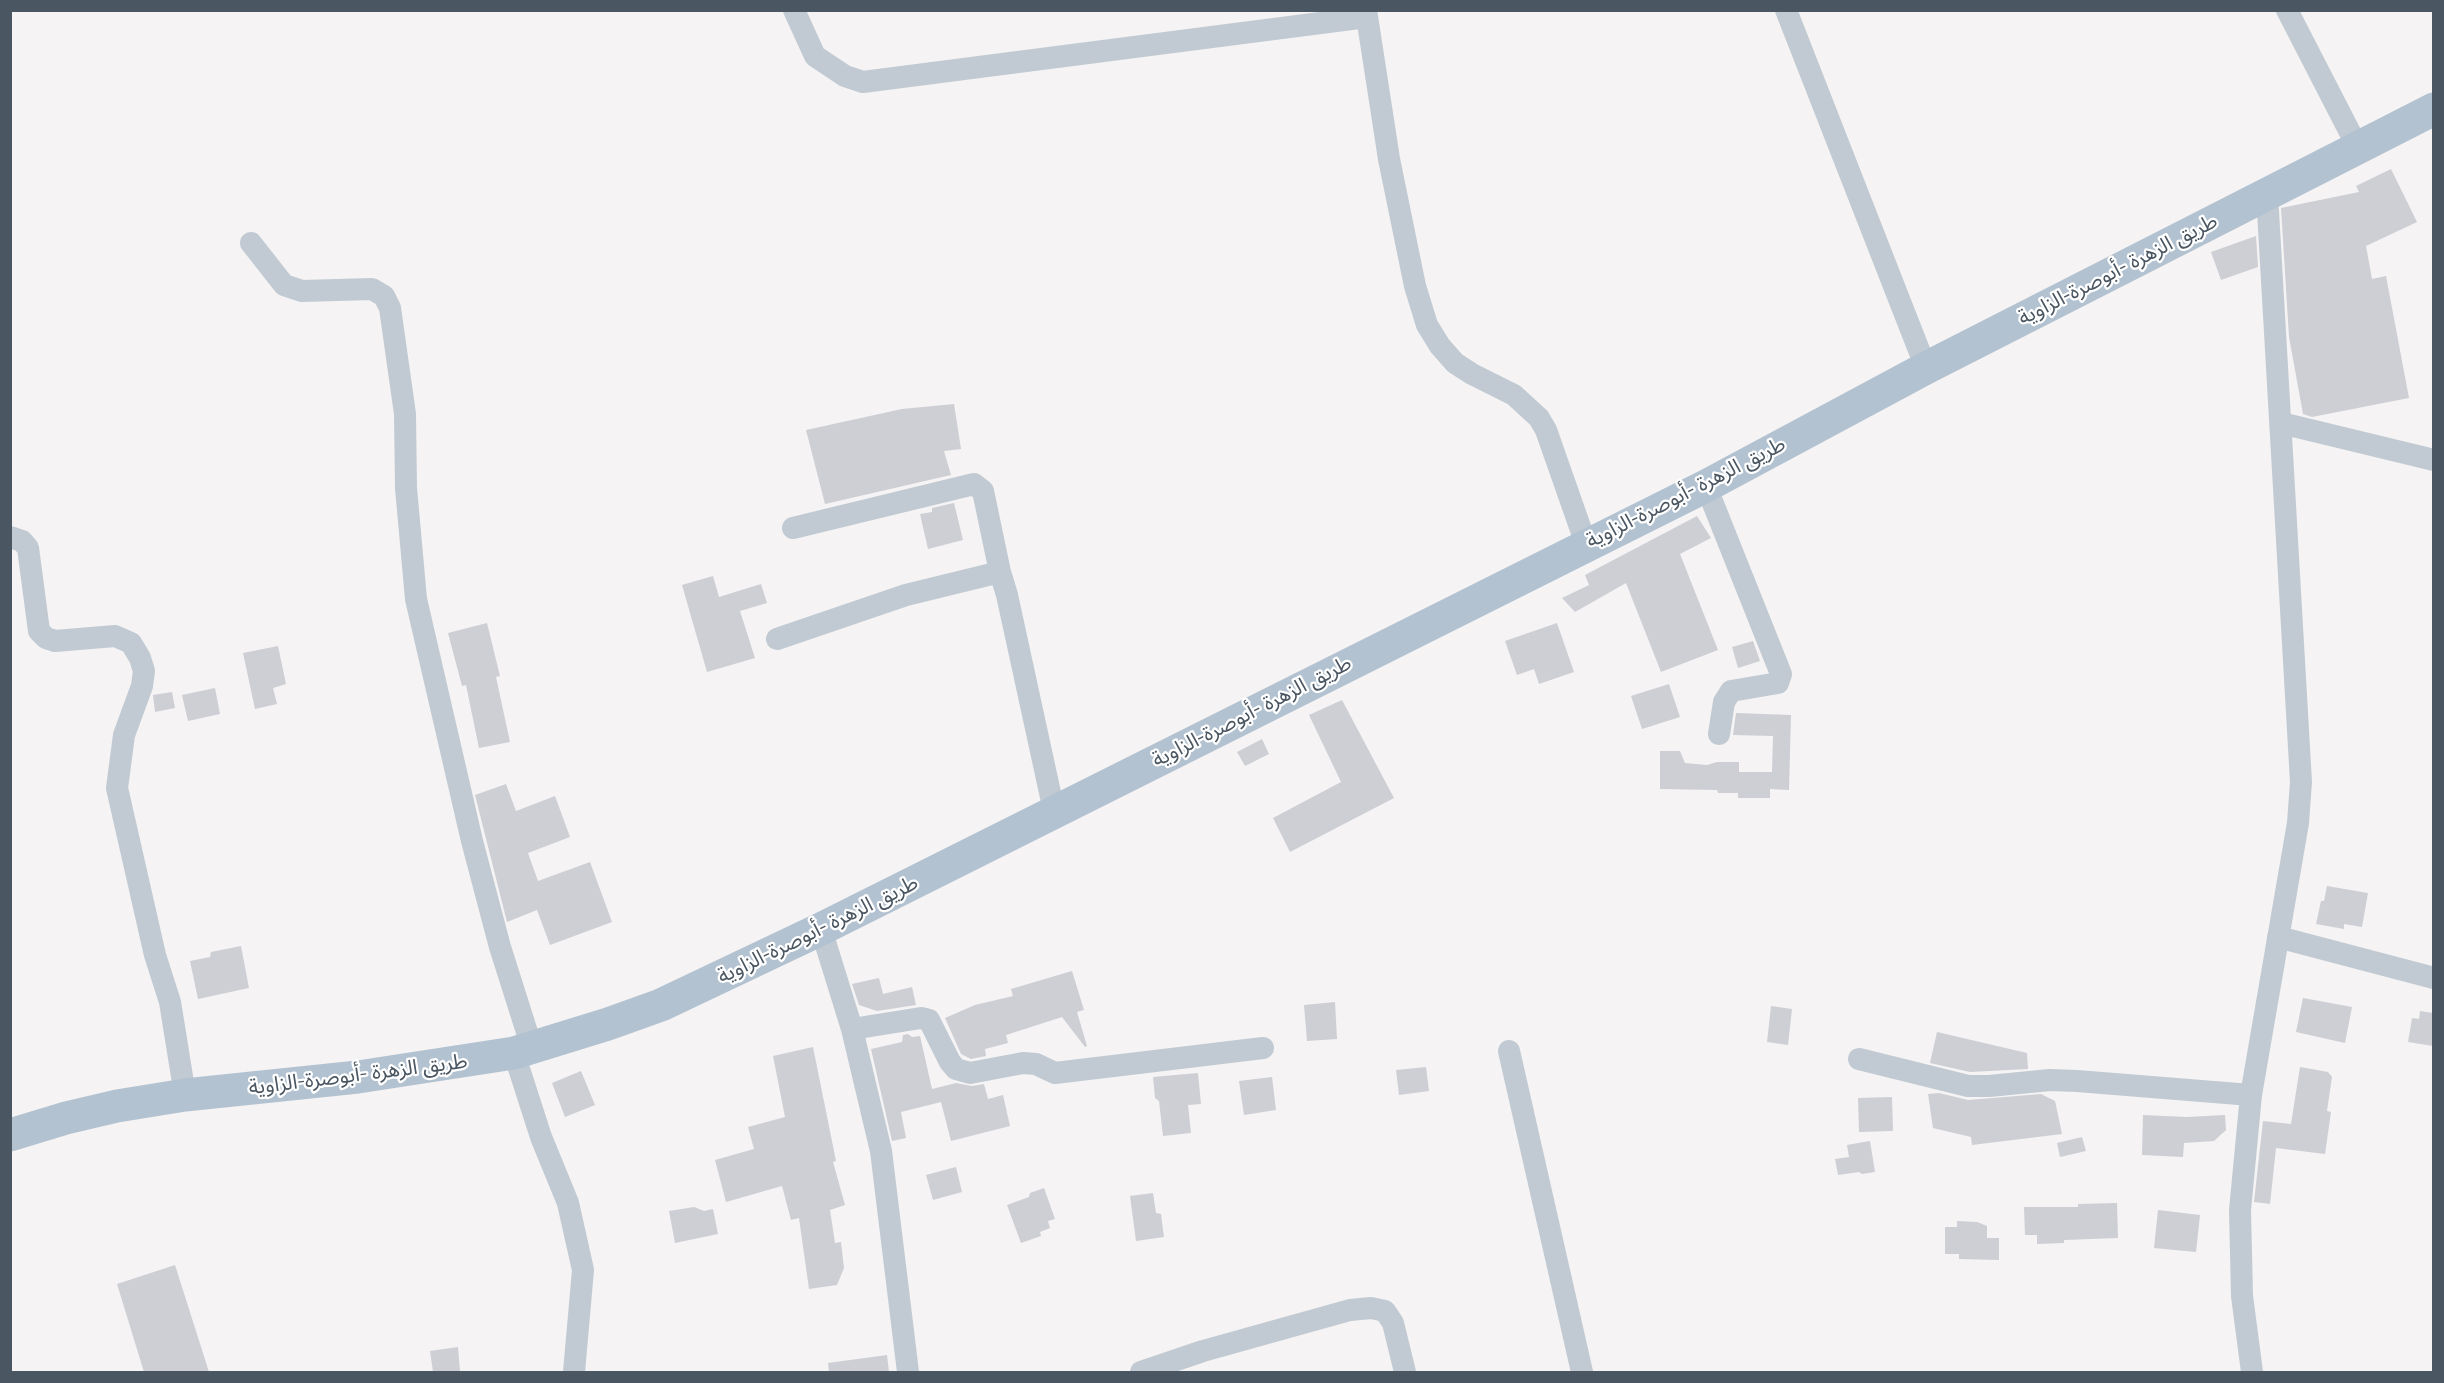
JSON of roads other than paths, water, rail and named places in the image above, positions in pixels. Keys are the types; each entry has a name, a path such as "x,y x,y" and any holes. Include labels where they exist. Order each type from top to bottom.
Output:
{"main road":[{"name":"طريق الزهرة -أبوصرة-الزاوية","path":"10,1135 117,1106 185,1095 358,1077 523,1051 661,1005 821,929 1586,544 1706,486 1926,368 2357,146 2433,110"}],"street":[{"path":"794,10 815,56 844,76 862,82 1367,14 1389,159 1415,286 1427,325 1440,346 1455,363 1514,395 1539,418 1546,430 1586,544"},
{"path":"1786,10 1926,368"},
{"path":"2287,10 2357,146"},
{"path":"2252,1372 2242,1296 2240,1210 2251,1095 2298,823 2301,782 2267,194"},
{"path":"251,243 284,285 302,291 372,289 384,296 390,308 405,414 406,488 416,599 475,852 500,947 541,1137 568,1203 583,1270 574,1372"},
{"path":"2281,423 2433,460"},
{"path":"793,528 974,484 983,491 1054,811"},
{"path":"1706,486 1781,674 1778,683 1731,691 1724,702 1719,734"},
{"path":"10,537 22,541 28,548 39,631 46,638 55,641 115,636 131,642 144,670 142,686 124,735 117,788 155,956 170,1002 185,1095"},
{"path":"777,639 906,595 1000,572"},
{"path":"821,929 852,1029 881,1151 908,1372"},
{"path":"2278,937 2433,978"},
{"path":"852,1029 921,1018 929,1020 950,1062 956,1069 970,1072 1023,1063 1036,1064 1055,1072 1263,1048"},
{"path":"1509,1051 1582,1372"},
{"path":"1859,1059 1968,1086 2050,1080 2251,1095"},
{"path":"1141,1372 1350,1310 1371,1308 1385,1311 1393,1323 1405,1372"}]}
